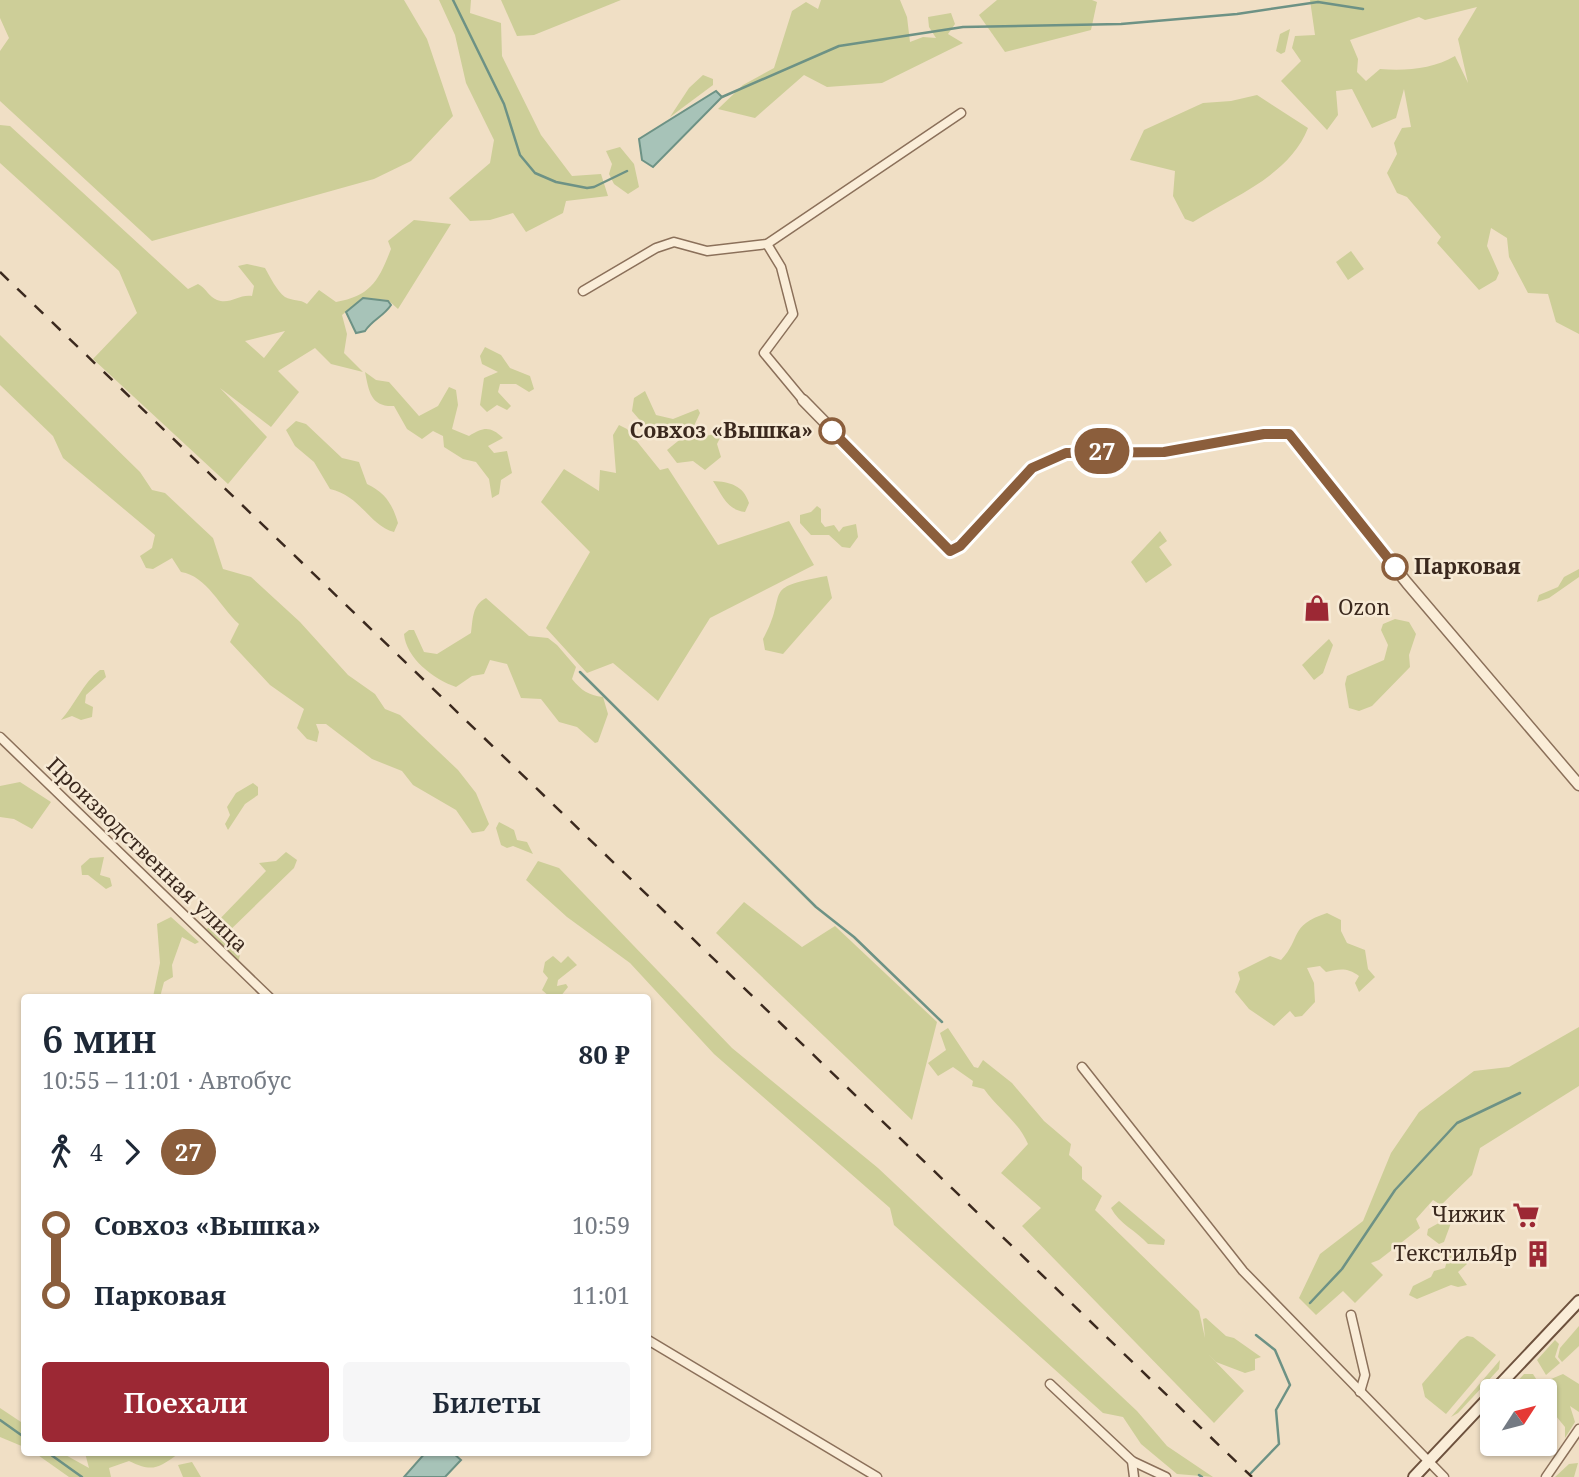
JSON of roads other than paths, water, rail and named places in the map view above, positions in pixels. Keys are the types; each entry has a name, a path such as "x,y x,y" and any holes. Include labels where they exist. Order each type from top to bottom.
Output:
{"main road":[{"path":"1506,1379 1579,1301"},
{"path":"1415,1477 1480,1407"}],"street":[{"path":"583,291 656,248 674,242 707,251 767,244 961,113"},
{"path":"767,244 781,267 793,314 764,353 803,400 950,551 960,546 1032,468 1066,453 1164,452 1264,434 1289,434 1412,590 1579,785"},
{"name":"Производственная улица","path":"0,737 266,994"},
{"path":"1082,1067 1243,1271 1444,1477"},
{"path":"1351,1315 1364,1364 1365,1375 1360,1392"},
{"path":"651,1342 877,1477"},
{"path":"1050,1384 1132,1461 1166,1477"},
{"path":"1546,1477 1579,1429"},
{"path":"1132,1461 1134,1477"}],"waterway":[{"path":"453,0 504,104 520,155 535,173 556,182 587,188 627,171"},
{"path":"722,97 839,46 963,27 1121,24 1237,14 1318,2 1363,9"},
{"path":"580,672 816,907 854,937 942,1022"},
{"path":"1310,1303 1342,1269 1395,1190 1457,1123 1520,1093"},
{"path":"1251,1473 1279,1444 1276,1410 1290,1385 1275,1350 1256,1335"},
{"path":"0,1420 21,1435"},
{"path":"53,1456 82,1477"}],"railway":[{"path":"0,272 1252,1477"}],"place":[{"name":"Совхоз «Вышка»","path":"832,431"},
{"name":"Парковая","path":"1395,567"},
{"name":"Ozon","path":"1317,608"},
{"name":"Чижик","path":"1526,1215"},
{"name":"ТекстильЯр","path":"1538,1254"}]}
